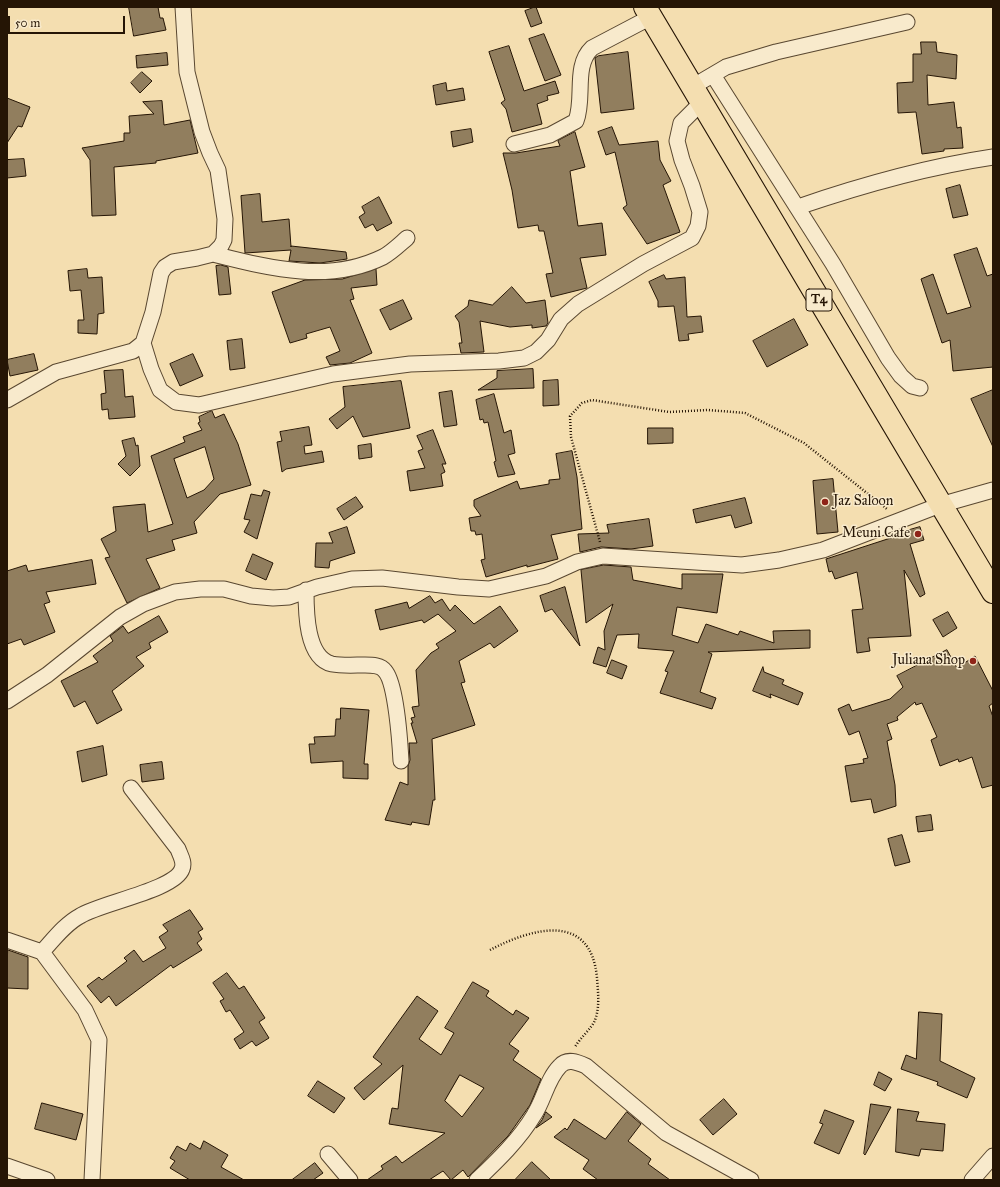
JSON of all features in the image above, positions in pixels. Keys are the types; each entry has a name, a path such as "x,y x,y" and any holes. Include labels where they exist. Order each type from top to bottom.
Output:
{"highway":[{"name":"T4","path":"648,12 993,592"}],"street":[{"path":"183,7 187,72 202,132 218,170 226,218 224,240 221,246 213,254"},
{"path":"514,144 550,135 576,121 579,112 581,70 585,54 648,12"},
{"path":"407,238 384,256 353,268 313,272 278,270 213,254 172,262 165,267 161,273 143,343 151,369 160,390 176,402 199,405 333,374 410,364 499,361 524,358 536,352 548,340 561,319 578,304 643,264 692,238 698,226 700,212 677,141 681,123 696,95 713,75 726,67 776,52 907,22"},
{"path":"713,75 798,207 888,358 912,386 920,388"},
{"path":"798,207 861,186 955,162 993,157"},
{"path":"7,400 56,372 133,351 143,343"},
{"path":"7,701 47,675 120,617 143,604 175,592 200,589 224,589 252,596 272,598 288,597 306,590 352,579 382,578 489,589 546,576 577,562 603,556 742,565 779,560 823,550 940,505 993,490"},
{"path":"306,590 308,632 319,656 330,664 377,665 385,670 389,680 399,724 401,761"},
{"path":"42,952 80,916 148,891 178,876 183,868 182,859 178,849 131,788"},
{"path":"7,940 42,952 85,1010 99,1040 92,1180"},
{"path":"476,1180 496,1162 519,1136 534,1115 560,1065 570,1061 586,1066 666,1133 751,1180"},
{"path":"328,1154 350,1180"},
{"path":"972,1180 993,1156"},
{"path":"7,1166 47,1180"}],"path":[{"path":"603,556 591,506 571,437 570,416 582,403 592,400 669,412 708,410 745,413 804,443 900,520"},
{"path":"490,950 514,937 541,930 563,930 582,939 596,964 599,1005 594,1021 581,1036 570,1061"}],"building":[{"path":"129,7 158,7 160,18 163,18 166,30 134,36"},
{"path":"536,7 542,23 531,27 525,11"},
{"path":"544,34 561,75 545,81 529,39"},
{"path":"921,42 936,42 937,52 957,55 956,79 927,75 928,105 954,102 957,128 961,127 963,148 944,149 944,151 922,154 916,112 898,113 897,83 913,82 913,54 921,54"},
{"path":"509,46 524,91 555,81 559,93 547,96 548,100 537,104 542,124 512,132 506,109 501,103 505,100 489,52"},
{"path":"628,52 634,109 601,113 595,58 598,56"},
{"path":"167,53 168,65 137,68 136,56"},
{"path":"142,72 152,81 140,93 131,83"},
{"path":"446,83 447,91 463,88 465,100 436,105 433,86"},
{"path":"7,98 30,107 22,127 18,126 7,143"},
{"path":"162,101 164,125 190,120 198,153 156,161 156,163 114,167 116,215 92,216 90,160 82,148 124,141 124,133 130,133 129,116 154,114 143,102"},
{"path":"612,127 619,145 658,141 660,160 671,181 663,185 680,232 647,244 623,208 627,205 615,152 606,155 598,132"},
{"path":"471,129 473,142 453,147 451,132"},
{"path":"575,132 585,167 570,171 578,226 602,223 606,255 580,258 587,288 551,297 546,274 553,273 544,231 539,231 538,225 518,228 512,190 503,153 516,153 560,146 558,141"},
{"path":"24,159 26,176 7,178 7,160"},
{"path":"960,185 968,215 953,218 946,189"},
{"path":"260,194 262,222 289,219 291,247 346,252 347,259 320,263 289,261 291,250 245,253 241,196"},
{"path":"379,197 392,223 377,231 373,224 365,228 359,217 365,213 362,207"},
{"path":"977,248 987,276 993,274 993,367 953,371 950,340 942,343 921,279 933,274 947,314 971,307 954,255"},
{"path":"221,265 228,267 231,294 219,295 216,266"},
{"path":"87,269 88,278 102,277 104,313 98,314 97,334 78,333 78,320 84,320 81,290 70,291 68,271"},
{"path":"376,269 377,285 351,288 354,299 350,300 372,353 350,363 330,365 326,357 340,351 330,327 306,334 307,338 290,343 272,292 305,280 342,279"},
{"path":"664,275 666,279 685,277 687,317 701,316 703,332 688,334 689,340 679,341 674,306 658,307 658,301 649,282"},
{"path":"512,287 526,303 545,300 548,323 546,326 532,328 532,325 510,327 480,321 484,352 461,353 459,343 462,343 459,322 455,316 468,306 469,300 492,305"},
{"path":"403,300 412,319 390,330 380,310"},
{"path":"794,319 808,345 767,367 753,341"},
{"path":"242,339 245,368 230,370 227,341"},
{"path":"34,354 38,370 10,376 7,360"},
{"path":"193,354 203,376 180,386 170,364"},
{"path":"533,369 534,388 478,390 497,378 497,371"},
{"path":"123,370 125,397 133,396 135,417 109,419 108,409 102,410 101,394 106,393 104,371"},
{"path":"558,380 559,405 543,406 543,381"},
{"path":"401,381 410,428 363,437 353,416 337,429 329,419 345,407 343,387"},
{"path":"993,390 993,447 971,399"},
{"path":"452,391 457,425 444,427 439,393"},
{"path":"494,394 504,433 511,430 515,453 508,455 515,474 498,477 494,462 496,461 488,422 484,423 483,419 480,420 476,400"},
{"path":"212,411 215,418 224,414 238,444 251,485 220,494 194,522 197,533 172,540 175,550 146,559 160,588 127,603 105,558 110,557 101,539 116,531 113,507 145,504 148,532 173,524 151,456 185,442 183,437 202,430 198,423 200,422 199,417","holes":["205,447 214,479 204,490 187,498 174,459"]},
{"path":"309,427 312,445 304,446 305,454 322,451 324,462 286,469 282,472 277,442 282,441 280,432"},
{"path":"648,428 673,428 673,443 648,444"},
{"path":"433,430 446,464 442,464 445,472 441,474 443,486 410,491 407,471 425,468 418,451 423,449 417,436"},
{"path":"134,438 136,446 138,445 140,466 130,476 118,464 126,456 122,441"},
{"path":"371,444 372,457 359,459 358,446"},
{"path":"572,451 577,477 582,529 551,535 558,559 527,567 527,565 486,577 481,560 485,559 482,534 476,535 475,531 471,531 469,518 481,516 474,506 474,500 517,481 520,489 549,484 549,480 560,479 556,454"},
{"path":"833,479 838,532 817,534 813,481"},
{"path":"264,490 270,492 257,539 244,532 250,520 244,519 251,494 261,496"},
{"path":"356,497 363,507 344,520 337,509"},
{"path":"745,498 752,523 735,528 731,515 696,523 693,510"},
{"path":"649,519 653,546 631,549 601,547 580,552 578,534 609,533 607,525"},
{"path":"347,527 355,553 330,561 329,568 315,567 316,543 333,543 329,533"},
{"path":"920,527 924,540 910,544 925,594 920,597 904,570 911,636 868,638 870,651 857,653 852,610 863,609 857,572 835,579 832,571 829,572 826,559"},
{"path":"253,554 273,563 266,580 246,571"},
{"path":"92,560 96,584 46,592 50,602 44,604 55,632 24,645 21,639 7,644 7,571 26,565 28,571"},
{"path":"604,565 631,567 633,580 682,589 682,574 723,574 717,613 677,607 672,635 698,643 706,624 738,635 740,631 774,643 773,631 810,630 810,648 708,652 712,654 700,692 716,698 712,709 660,693 668,672 665,671 674,651 638,648 639,634 617,635 606,667 593,663 598,647 605,650 604,631 613,604 586,623 581,570"},
{"path":"565,587 580,646 552,609 545,612 540,596"},
{"path":"430,596 435,603 442,599 450,611 455,605 474,624 500,606 518,631 494,648 490,643 459,661 465,682 461,683 475,725 432,739 435,800 433,800 429,825 412,822 411,825 385,820 400,782 408,785 408,766 410,760 409,743 417,743 411,723 413,723 411,718 415,717 412,707 419,706 416,670 431,653 439,648 436,644 456,631 438,614 424,623 422,620 380,630 375,610 407,602 409,608"},
{"path":"948,612 957,628 943,637 933,620"},
{"path":"159,616 168,632 149,643 151,648 136,657 144,666 112,691 122,710 97,724 85,701 74,707 61,681 98,662 93,656 113,641 110,636 123,626 128,633"},
{"path":"947,650 957,668 975,656 993,691 993,703 989,706 993,717 993,785 982,788 972,757 959,762 958,759 940,766 931,740 937,737 922,703 916,705 915,702 897,717 898,720 887,724 892,739 887,741 895,785 896,806 874,813 871,799 851,802 845,766 864,763 863,759 868,758 859,731 849,735 838,709 849,704 852,711 890,699 903,687 897,676"},
{"path":"612,660 627,666 622,679 607,673"},
{"path":"763,667 764,672 784,680 782,684 803,693 798,705 770,694 771,698 753,691"},
{"path":"341,708 369,710 364,764 368,764 368,779 343,778 343,761 311,763 309,744 315,744 314,737 335,736 336,719 340,719"},
{"path":"103,746 107,775 82,782 77,752"},
{"path":"162,762 164,779 142,782 140,765"},
{"path":"931,815 933,830 918,832 916,817"},
{"path":"902,835 910,862 895,866 888,839"},
{"path":"190,910 203,929 198,932 202,939 197,943 202,950 173,968 171,965 116,1006 109,996 101,1003 87,986 99,977 102,980 127,961 124,958 134,950 143,962 166,948 159,937 168,931 163,925"},
{"path":"8,950 28,957 28,989 7,988"},
{"path":"227,973 239,989 244,986 265,1018 259,1022 269,1038 256,1046 252,1041 240,1049 234,1039 244,1032 230,1010 226,1012 220,1001 224,999 213,983"},
{"path":"473,982 489,991 486,996 513,1015 516,1010 529,1018 509,1044 519,1051 513,1060 541,1079 530,1105 508,1136 468,1177 463,1170 451,1180 443,1171 429,1180 367,1180 383,1169 381,1166 396,1156 402,1163 445,1133 389,1124 392,1108 398,1109 403,1065 364,1100 354,1088 382,1064 373,1057 417,996 438,1011 419,1039 441,1055 454,1033 445,1028","holes":["460,1075 484,1088 462,1117 445,1101"]},
{"path":"919,1012 942,1014 940,1061 975,1078 967,1098 937,1085 938,1082 901,1069 906,1055 916,1059"},
{"path":"879,1072 892,1079 885,1091 874,1085"},
{"path":"318,1081 345,1098 334,1113 308,1096"},
{"path":"724,1099 737,1114 713,1135 700,1120"},
{"path":"42,1103 83,1114 76,1140 35,1129"},
{"path":"871,1104 891,1107 865,1155 864,1154"},
{"path":"898,1109 919,1112 916,1121 945,1124 943,1151 921,1149 919,1156 896,1152"},
{"path":"825,1110 854,1121 839,1154 814,1143 823,1124 820,1123"},
{"path":"546,1112 552,1117 536,1128 542,1120"},
{"path":"627,1112 641,1124 628,1141 651,1159 648,1164 670,1180 598,1180 583,1169 589,1160 554,1137 565,1128 567,1130 574,1119 605,1139"},
{"path":"204,1141 228,1155 221,1167 244,1180 190,1180 170,1168 175,1161 170,1158 177,1146 186,1151 190,1143 200,1149"},
{"path":"532,1162 551,1180 515,1180"},
{"path":"315,1163 323,1173 313,1180 292,1180"}],"place":[{"name":"Jaz Saloon","path":"825,502"},
{"name":"Meuni Cafe","path":"918,534"},
{"name":"Juliana Shop","path":"973,661"}]}
